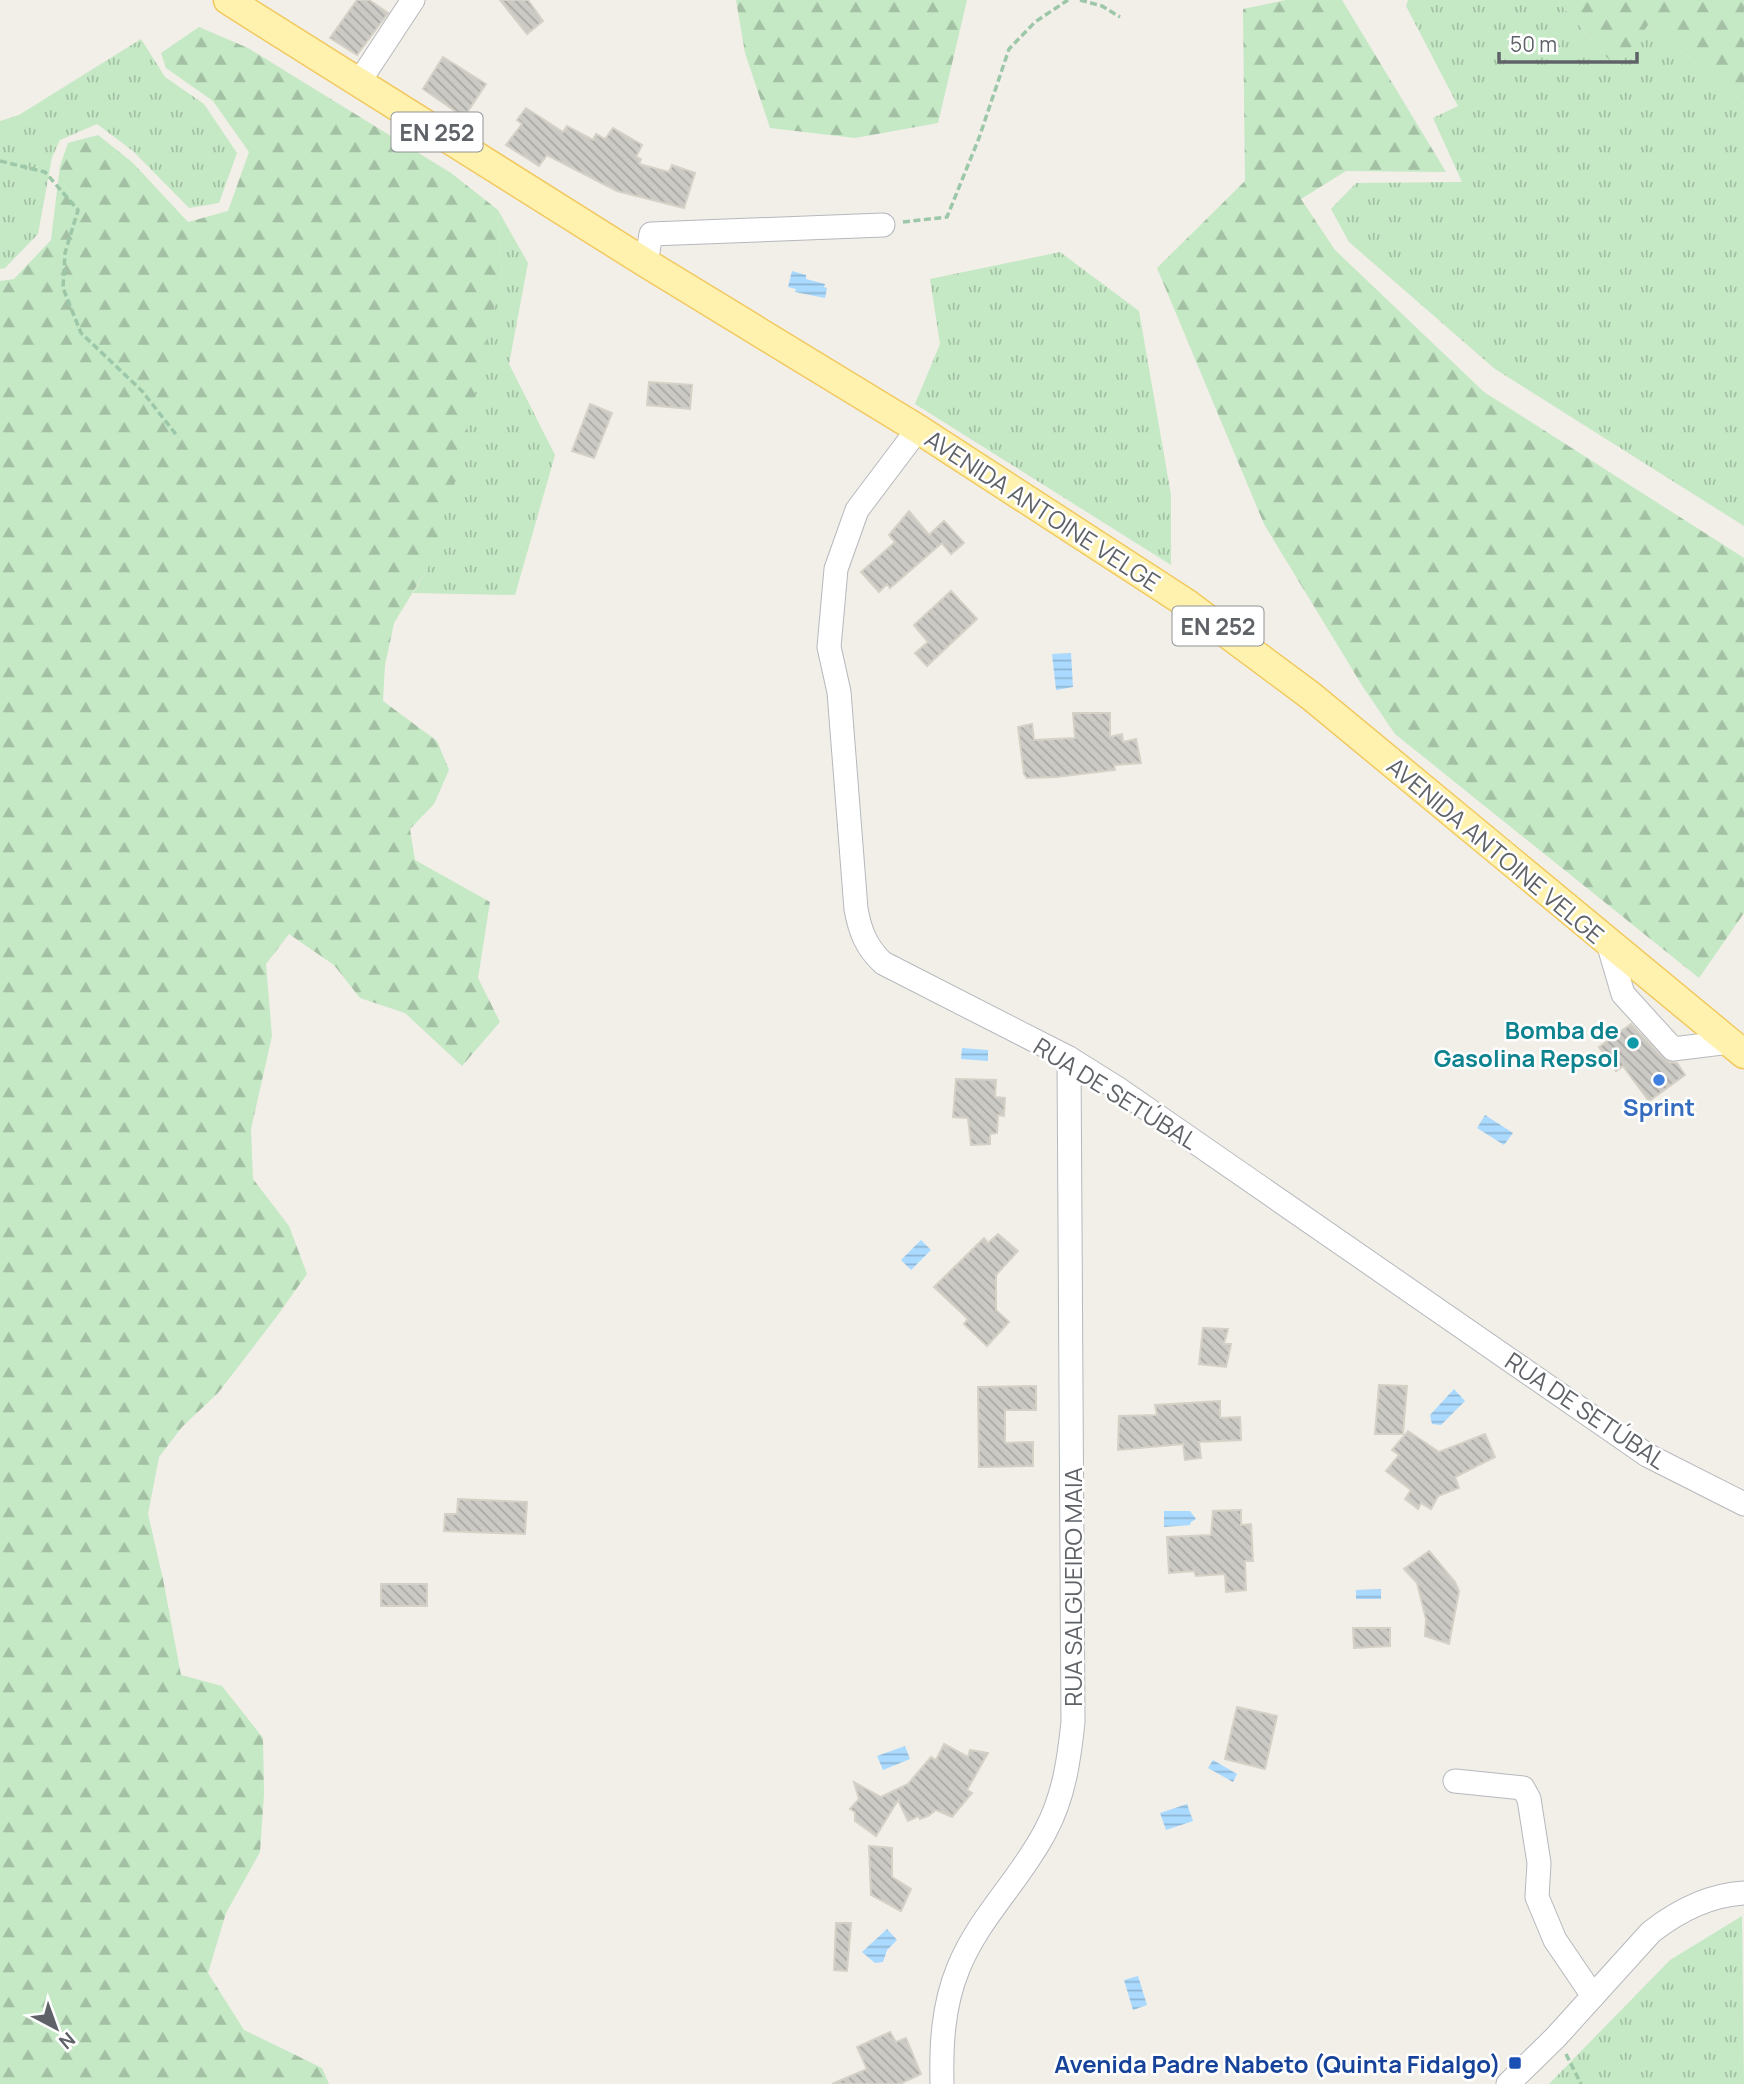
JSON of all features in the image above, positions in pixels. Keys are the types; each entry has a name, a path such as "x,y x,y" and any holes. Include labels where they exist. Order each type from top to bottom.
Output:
{"main road":[{"name":"EN 252","path":"228,0 646,263"},
{"name":"AVENIDA ANTOINE VELGE","path":"646,263 918,429 1186,603 1311,696 1737,1048"}],"street":[{"path":"359,82 413,0"},
{"path":"646,263 651,234 883,225"},
{"name":"RUA DE SETÚBAL","path":"918,429 857,510 836,569 829,647 839,692 859,928 865,943 883,963 1069,1058 1117,1088 1647,1455 1744,1504"},
{"path":"1608,943 1623,994 1673,1049 1737,1048"},
{"name":"RUA SALGUEIRO MAIA","path":"942,2084 941,2052 949,1992 979,1929 1047,1829 1066,1779 1070,1754 1073,1709 1069,1058"},
{"path":"1455,1782 1523,1787 1529,1799 1539,1863 1537,1898 1555,1940 1593,1996"},
{"path":"1508,2084 1556,2037 1634,1949 1668,1919 1700,1903 1744,1893"}],"path":[{"path":"883,225 947,217 979,138 1009,49 1035,22 1068,0"},
{"path":"1080,0 1102,6 1120,17"},
{"path":"0,161 45,172 78,210 65,253 63,288 80,333 142,391 178,437"},
{"path":"1556,2037 1581,2084"}],"green space":[{"path":"736,0 967,0 938,123 855,138 770,128 745,53"},
{"path":"1286,0 1342,0 1446,172 1346,171 1301,199 1335,250 1484,392 1744,558 1744,913 1699,978 1395,734 1363,687 1264,524 1157,268 1245,181 1243,9"},
{"path":"1408,0 1557,0 1616,68 1649,24 1744,104 1744,526 1495,369 1349,242 1331,209 1356,183 1462,182 1433,118 1458,106 1406,6"},
{"path":"1557,0 1744,0 1744,104 1649,24 1616,68"},
{"path":"199,27 248,48 451,173 498,210 502,273 459,465 430,564 394,623 385,665 383,701 437,741 449,770 434,804 410,829 415,860 490,902 478,978 500,1022 462,1066 405,1013 360,998 334,965 289,934 266,964 272,1036 251,1129 253,1179 289,1226 307,1274 218,1393 182,1427 159,1457 148,1514 181,1675 222,1686 263,1738 264,1794 260,1852 226,1913 208,1973 244,2030 322,2068 329,2084 0,2084 0,281 14,279 51,240 60,166 68,143 98,135 132,162 188,222 228,211 249,152 213,101 166,68 161,53"},
{"path":"141,39 165,77 204,104 237,153 219,203 189,208 133,151 97,124 60,140 52,157 38,234 5,268 0,269 0,121 19,115"},
{"path":"498,210 528,263 509,364 555,455 515,595 413,593 430,564 502,273"},
{"path":"1060,252 1139,311 1171,495 1171,565 915,404 940,344 930,279"},
{"path":"1742,1916 1744,2084 1549,2084 1670,1960"}],"water":[{"path":"792,271 806,275 806,279 825,284 825,298 795,292 796,289 788,287"},
{"path":"1071,653 1073,687 1056,690 1052,654"},
{"path":"962,1048 988,1050 988,1061 961,1059"},
{"path":"1485,1115 1513,1133 1504,1145 1477,1128"},
{"path":"921,1240 931,1250 911,1270 901,1260"},
{"path":"1454,1389 1465,1401 1441,1425 1432,1424 1430,1415"},
{"path":"1164,1511 1190,1511 1196,1519 1190,1525 1164,1527"},
{"path":"1381,1589 1381,1599 1356,1599 1356,1590"},
{"path":"905,1746 910,1759 883,1770 877,1756"},
{"path":"1213,1760 1237,1774 1233,1782 1208,1768"},
{"path":"1187,1804 1193,1821 1166,1830 1160,1813"},
{"path":"887,1929 897,1940 887,1950 883,1962 875,1963 862,1952"},
{"path":"1138,1976 1147,2005 1133,2010 1124,1980"}],"building":[{"path":"357,0 369,0 388,13 357,55 330,38"},
{"path":"500,0 528,0 543,21 527,34"},
{"path":"443,57 486,84 464,117 423,89"},
{"path":"526,108 563,132 567,126 593,140 596,134 605,139 613,128 642,145 636,157 641,159 639,164 669,172 672,165 695,173 684,208 617,191 547,155 539,166 506,145 522,124 517,120"},
{"path":"649,382 692,385 690,409 647,405"},
{"path":"590,404 612,413 594,458 572,451"},
{"path":"909,511 929,535 944,521 964,543 951,554 942,543 890,588 887,584 879,592 861,572 895,542 889,535"},
{"path":"951,591 977,619 927,666 915,653 928,642 914,625"},
{"path":"1073,713 1110,713 1110,737 1122,734 1123,742 1136,739 1141,763 1114,765 1115,770 1027,778 1024,774 1018,727 1032,724 1034,740 1075,738"},
{"name":"Bomba de Gasolina Repsol","path":"1631,1024 1663,1058 1677,1063 1685,1075 1649,1101 1623,1066 1616,1071 1599,1047"},
{"path":"956,1079 996,1080 995,1097 1005,1098 1004,1116 998,1115 997,1133 990,1134 990,1144 971,1145 968,1118 953,1117"},
{"path":"998,1234 1018,1251 996,1275 996,1310 1009,1322 987,1346 964,1324 968,1319 934,1287 984,1238 988,1243"},
{"path":"1203,1328 1228,1329 1224,1344 1231,1344 1226,1367 1199,1364"},
{"path":"1379,1385 1407,1386 1403,1434 1375,1434"},
{"path":"1036,1386 1036,1410 1005,1410 1005,1443 1033,1442 1033,1466 979,1467 978,1387"},
{"path":"1220,1401 1220,1418 1240,1417 1241,1440 1199,1442 1201,1458 1185,1460 1183,1444 1118,1450 1119,1416 1157,1415 1155,1405"},
{"path":"1408,1431 1439,1452 1485,1434 1495,1457 1455,1477 1459,1488 1438,1496 1431,1509 1421,1503 1418,1509 1405,1499 1411,1490 1386,1471 1399,1455 1392,1450"},
{"path":"458,1499 527,1502 525,1534 444,1531 445,1514 457,1514"},
{"path":"1241,1510 1241,1525 1251,1524 1253,1561 1245,1561 1246,1590 1226,1592 1225,1574 1196,1576 1194,1571 1169,1573 1167,1537 1211,1535 1213,1511"},
{"path":"1429,1551 1455,1582 1459,1591 1449,1644 1425,1636 1426,1619 1417,1583 1404,1569"},
{"path":"381,1584 427,1584 427,1606 381,1606"},
{"path":"1353,1628 1390,1628 1390,1646 1354,1648"},
{"path":"1237,1707 1277,1716 1265,1769 1225,1759"},
{"path":"944,1744 968,1757 970,1750 988,1753 967,1790 972,1793 952,1817 936,1810 928,1816 920,1819 919,1816 908,1821 898,1800 876,1836 855,1821 855,1812 850,1809 859,1799 854,1782 881,1797 908,1784 931,1757 936,1760"},
{"path":"869,1846 892,1848 892,1877 911,1889 901,1911 871,1895"},
{"path":"836,1923 851,1923 847,1971 834,1970"},
{"path":"890,2032 896,2042 906,2038 921,2074 900,2084 832,2084 867,2069 857,2047"}],"place":[{"name":"Bomba de Gasolina Repsol","path":"1633,1043"},
{"name":"Sprint","path":"1659,1080"},
{"name":"Avenida Padre Nabeto (Quinta Fidalgo)","path":"1515,2063"}]}
